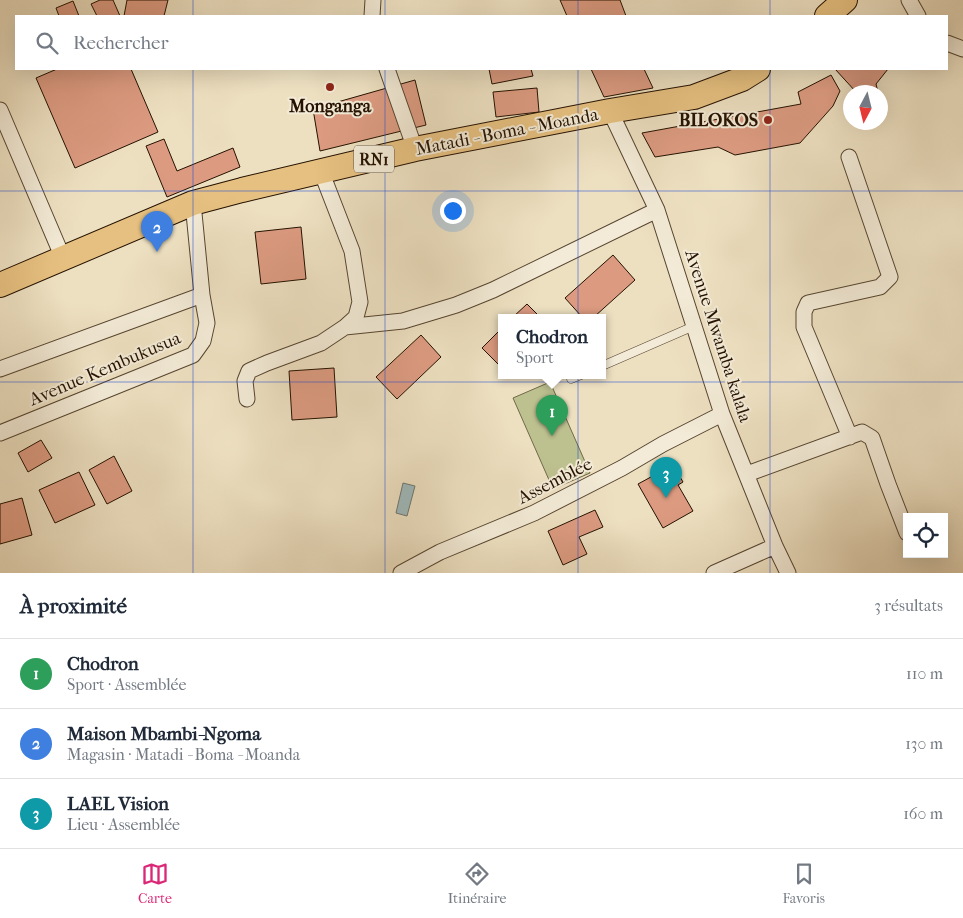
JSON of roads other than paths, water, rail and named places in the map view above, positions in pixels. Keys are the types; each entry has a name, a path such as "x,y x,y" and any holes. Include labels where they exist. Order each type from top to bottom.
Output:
{"highway":[{"path":"828,15 845,0"},
{"name":"Matadi - Boma - Moanda","path":"0,285 193,203 415,150 610,111 694,97 742,79 756,70"}],"street":[{"path":"372,15 373,0"},
{"path":"909,0 917,15"},
{"path":"948,43 963,49"},
{"path":"387,70 415,150"},
{"path":"0,110 63,258"},
{"name":"Avenue Mwamba kalala","path":"610,111 657,210 722,414 775,546 788,573"},
{"path":"849,157 890,276 880,287 808,303 804,312 804,327 850,437"},
{"path":"247,399 245,380 249,371 321,343 346,327 356,317 360,302 352,251 321,171"},
{"name":"Avenue Kembukusua","path":"0,433 193,355 203,342 207,323 202,295 193,203"},
{"path":"346,327 403,321 456,305 493,290 657,210"},
{"path":"0,368 202,295"},
{"name":"Assemblée","path":"401,573 440,552 534,513 722,414"},
{"path":"747,474 862,432 872,438 903,523"},
{"path":"714,573 775,546"}],"lane":[{"path":"606,364 694,326"}],"water":[{"path":"403,483 415,486 407,516 396,513"}],"place":[{"name":"Monganga","path":"330,87"},
{"name":"BILOKOS","path":"768,120"},
{"name":"Maison Mbambi-Ngoma","path":"157,252"},
{"name":"Chodron","path":"552,436"},
{"name":"LAEL Vision","path":"666,498"}]}
